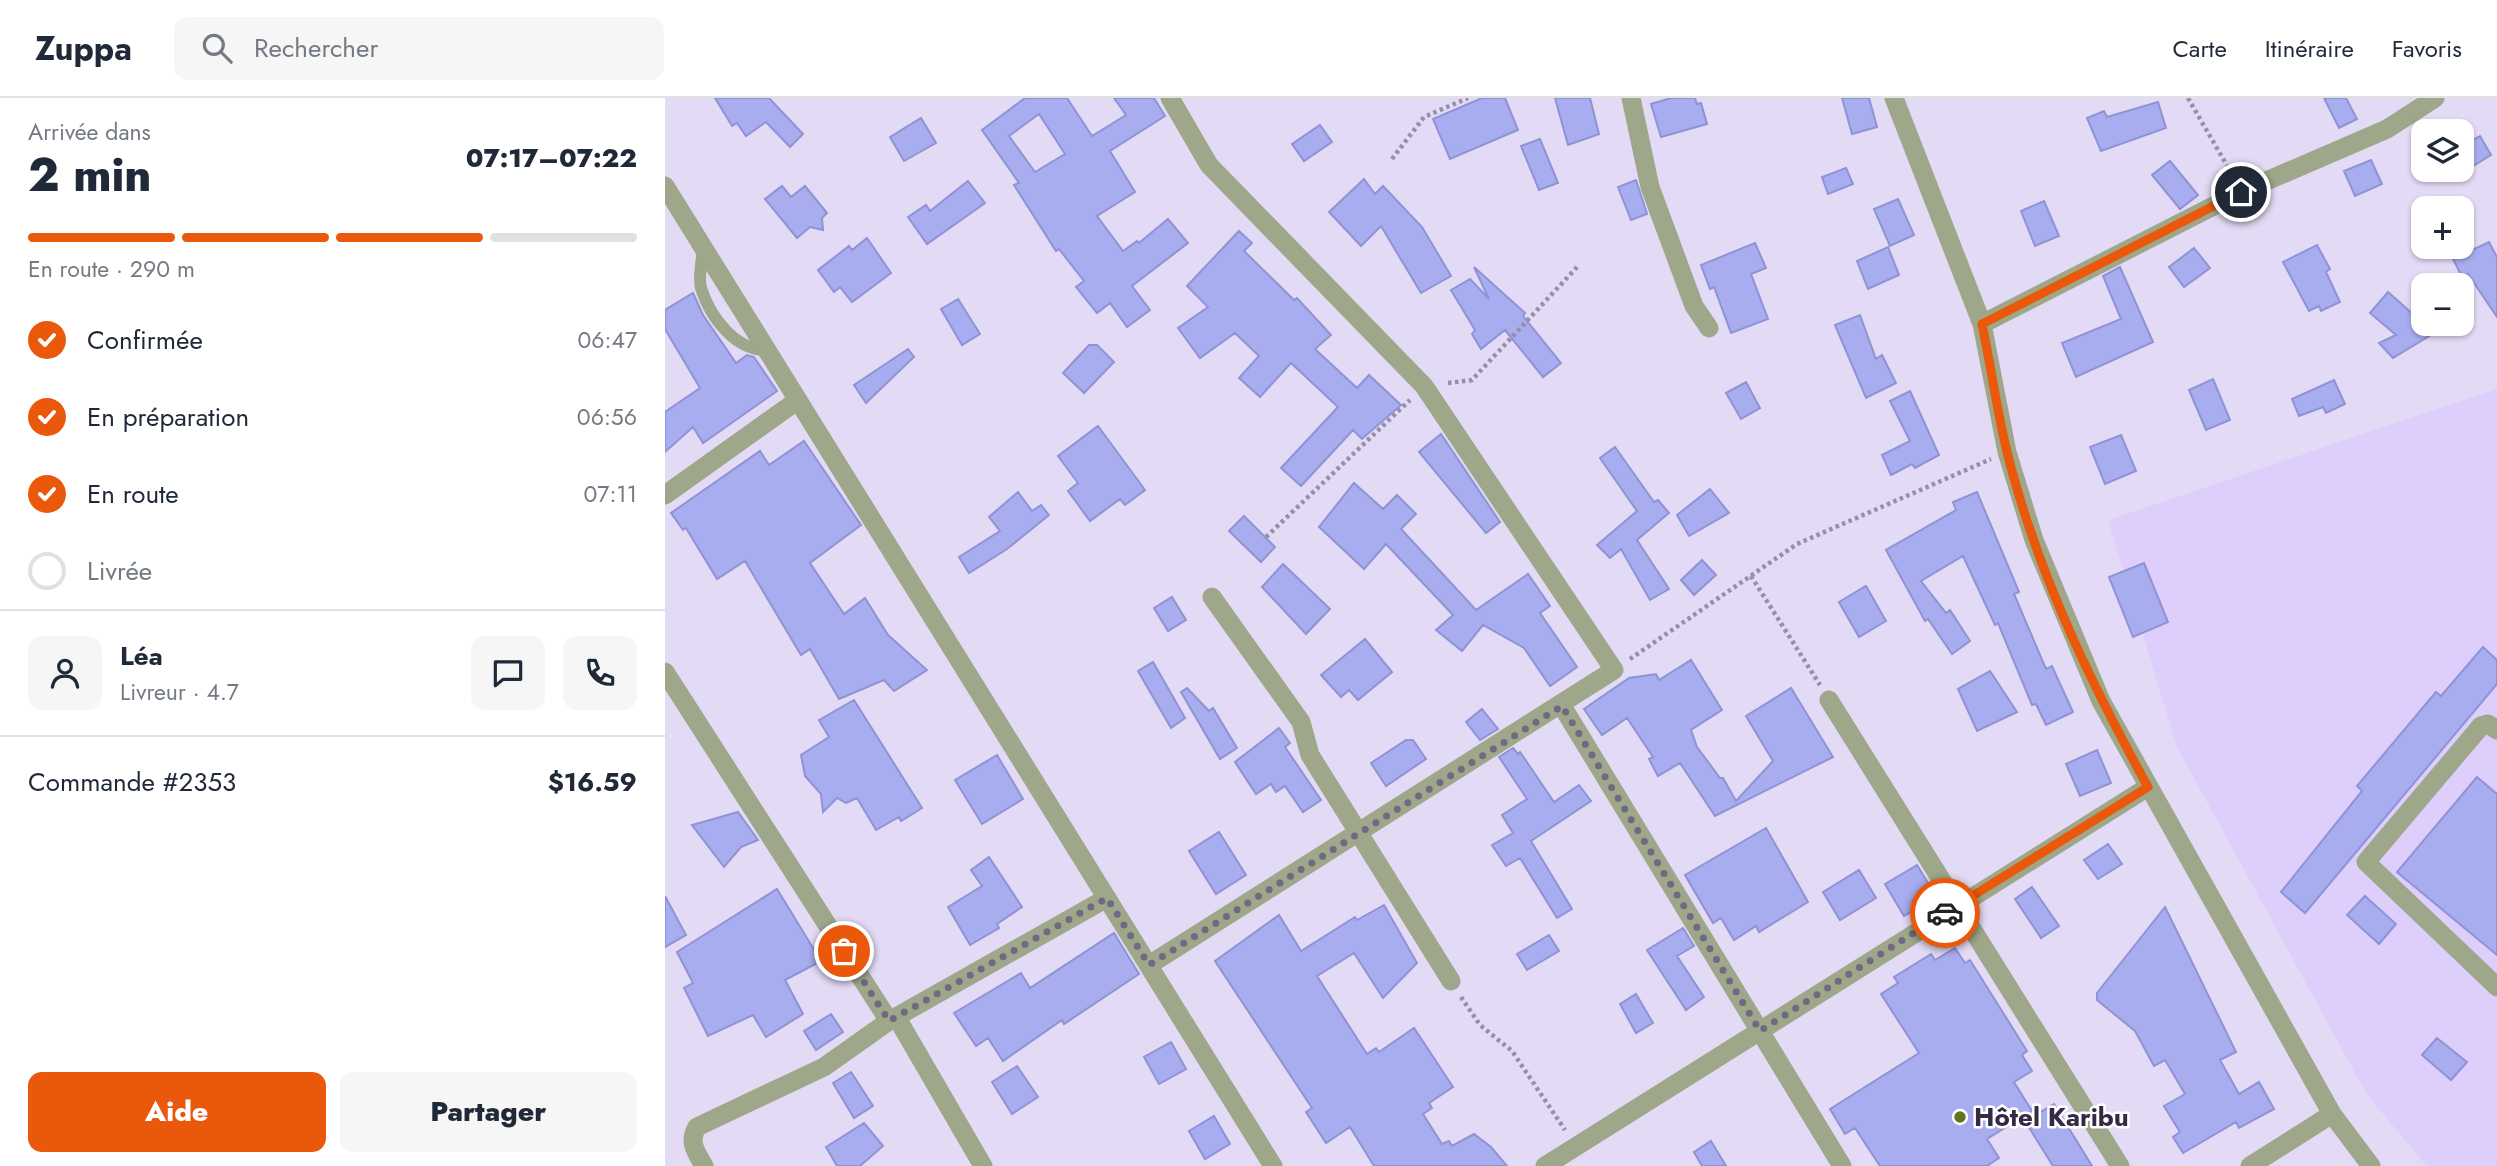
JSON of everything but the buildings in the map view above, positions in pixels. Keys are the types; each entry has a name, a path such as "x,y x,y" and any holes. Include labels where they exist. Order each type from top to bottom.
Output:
{"street":[{"path":"1149,965 1562,706 1614,670 1424,386 1209,165 1170,98"},
{"path":"1631,98 1650,187 1694,306 1709,328"},
{"path":"1894,98 1982,324 2007,452 2033,540 2101,701 2332,1114 2371,1166"},
{"path":"1982,324 2241,192 2387,129 2435,98"},
{"path":"665,187 1273,1166"},
{"path":"665,495 798,400"},
{"path":"1212,597 1301,722 1310,755 1451,981"},
{"path":"665,672 893,1020 983,1166"},
{"path":"1829,700 2120,1166"},
{"path":"1562,706 1842,1166"},
{"path":"2497,730 2488,724 2481,726 2366,862 2497,987"},
{"path":"1545,1166 2148,787"},
{"path":"704,1166 693,1146 693,1134 697,1127 824,1067 893,1020 1107,898"},
{"path":"2250,1166 2332,1114"}],"path":[{"path":"1392,159 1424,117 1468,98"},
{"path":"2188,98 2241,192"},
{"path":"1614,670 1797,544 2007,452"},
{"path":"1751,576 1829,700"},
{"path":"1451,981 1480,1025 1511,1051 1576,1146"}],"shaded area":[{"path":"2497,389 2497,1166 2427,1166 2367,1095 2177,747 2108,520"}],"way so far":[{"path":"844,951 889,1021 1107,898 1149,965 1562,706 1760,1031 1945,913"}],"place":[{"name":"Hôtel Karibu","path":"1960,1117"}],"route":[{"path":"1945,913 2148,787 2101,701 2033,540 2007,452 1982,324 2241,192"}]}
